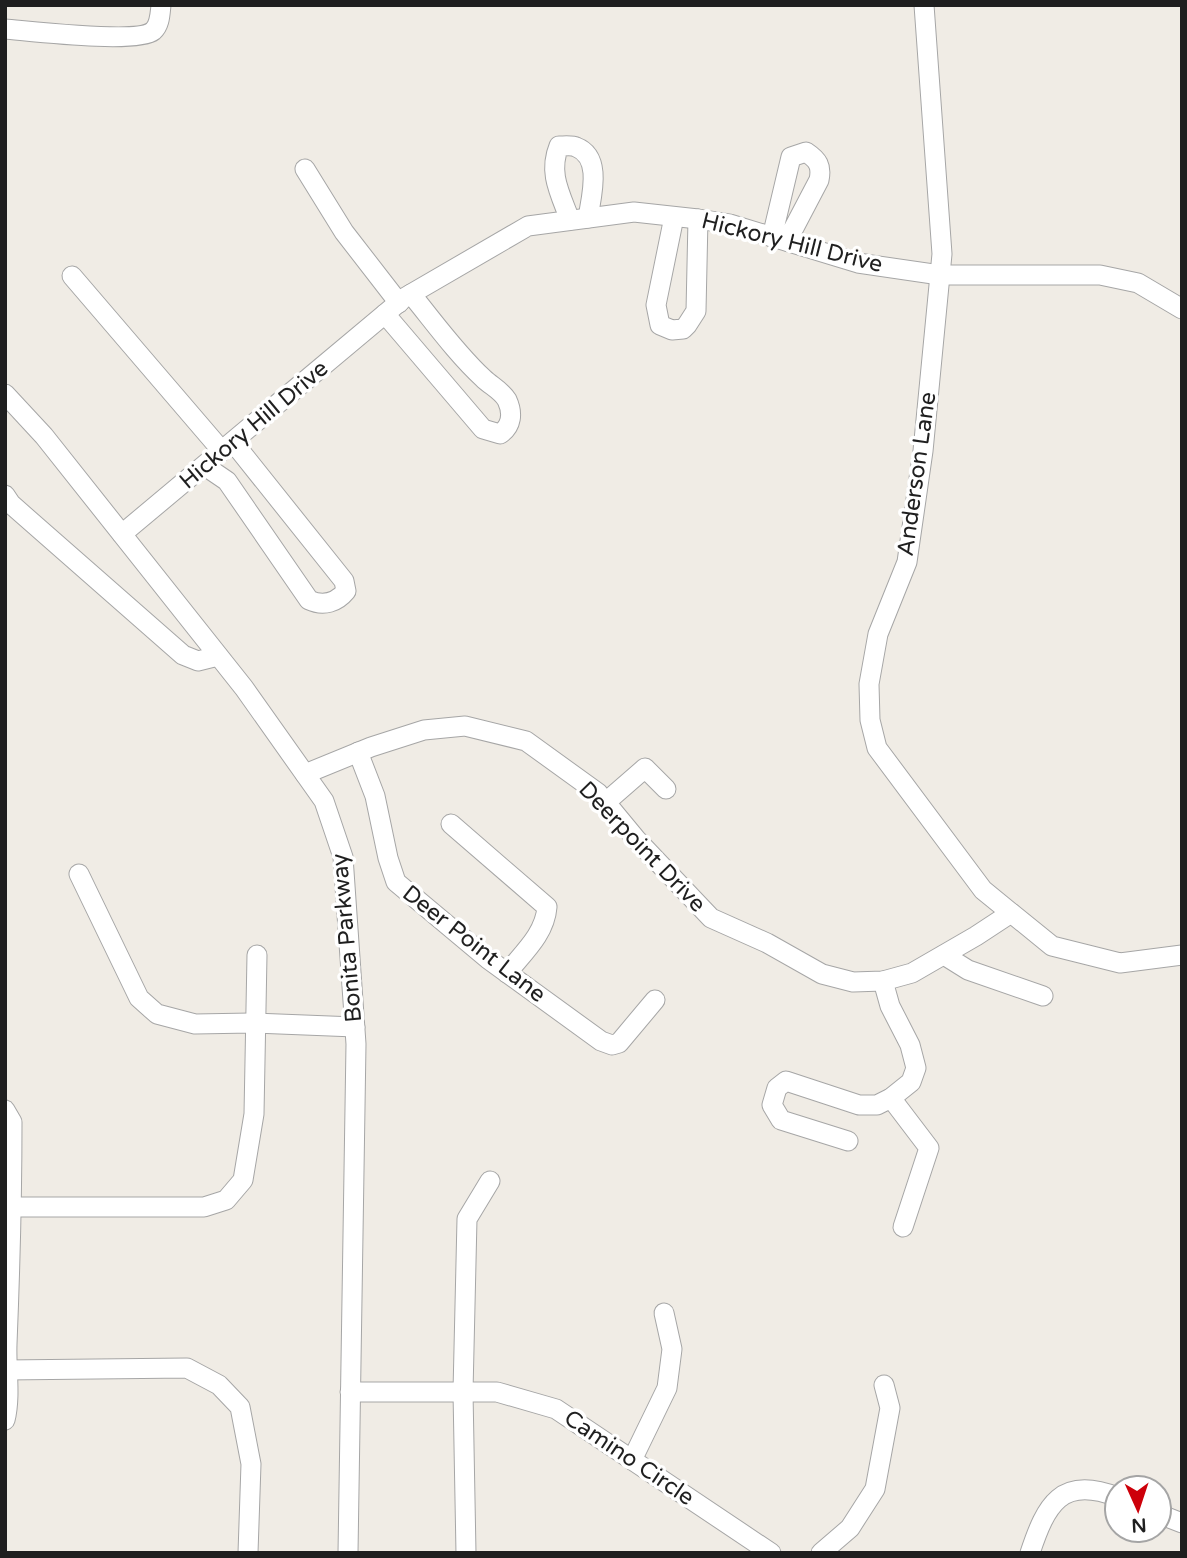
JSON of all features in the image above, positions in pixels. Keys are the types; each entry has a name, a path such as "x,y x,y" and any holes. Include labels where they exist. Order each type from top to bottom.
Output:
{"street":[{"path":"5,29 118,37 141,35 153,31 160,18 161,5"},
{"name":"Anderson Lane","path":"925,5 942,254 923,451 907,562 878,634 869,684 870,720 877,748 983,890 1052,946 1120,963 1182,956"},
{"path":"305,169 344,232 398,304 483,429 500,434 504,431 510,424 510,408 506,397 398,304"},
{"name":"Hickory Hill Drive","path":"122,534 398,304 528,226 634,212 698,219 730,224 858,262 940,275 1100,275 1138,283 1182,309"},
{"path":"674,216 656,305 660,325 672,330 683,328 696,312 698,219"},
{"path":"72,276 228,447 344,581 346,591 339,600 318,604 309,600 227,481 205,466"},
{"name":"Bonita Parkway","path":"5,394 44,436 122,534 218,656 305,774 324,801 343,857 355,1027 348,1553"},
{"path":"5,495 183,655 198,662 218,656"},
{"name":"Deerpoint Drive","path":"305,774 358,752 424,730 465,726 526,741 598,793 636,839 711,918 766,943 822,974 853,982 883,981 912,973 1010,913"},
{"name":"Deer Point Lane","path":"358,752 375,796 396,882 507,973 601,1041 612,1045 619,1043 655,1000"},
{"path":"606,802 645,768 666,789"},
{"path":"451,824 547,907 541,932 507,973"},
{"path":"79,874 139,998 158,1014 195,1024 256,1023 355,1027"},
{"path":"944,955 968,970 1043,996"},
{"path":"9,1207 204,1207 226,1199 243,1180 254,1114 257,956"},
{"path":"848,1141 781,1120 772,1105 777,1088 786,1081 859,1105 877,1105 911,1082 916,1068 910,1045 890,1006 883,981"},
{"path":"891,1098 929,1148 903,1227"},
{"path":"5,1110 12,1122 6,1370 8,1408 5,1420"},
{"path":"466,1553 463,1392 467,1219 490,1181"},
{"path":"632,1460 667,1388 672,1349 664,1313"},
{"path":"6,1370 187,1368 219,1385 240,1407 251,1464 247,1553"},
{"path":"821,1553 850,1528 875,1489 890,1408 884,1385"},
{"name":"Camino Circle","path":"350,1392 497,1392 556,1409 771,1553"},
{"path":"1030,1553 1041,1519 1062,1496 1074,1490 1103,1494"}]}
